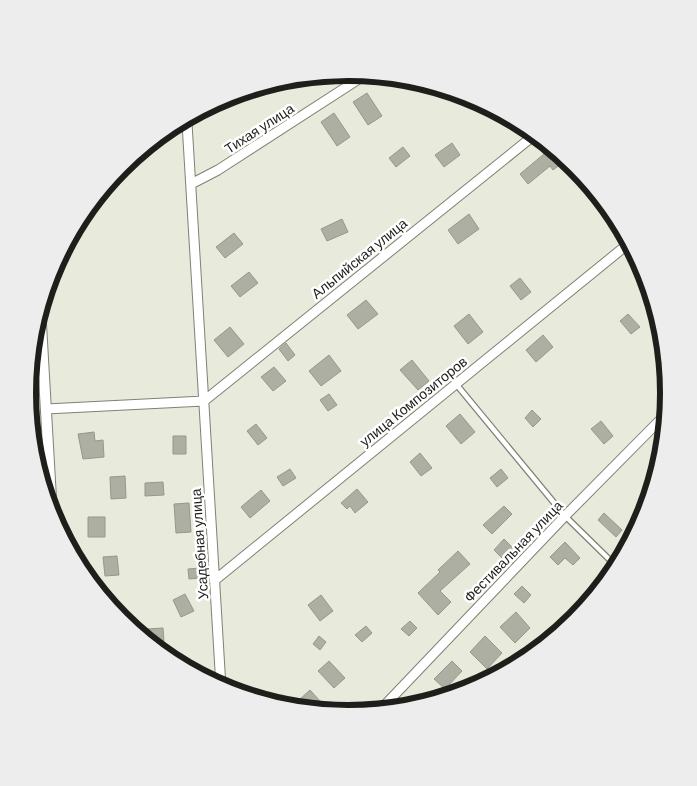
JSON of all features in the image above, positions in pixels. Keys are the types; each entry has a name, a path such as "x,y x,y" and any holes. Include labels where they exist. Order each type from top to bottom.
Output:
{"street":[{"name":"Тихая улица","path":"191,184 218,170 356,81"},
{"name":"Усадебная улица","path":"187,126 221,677"},
{"name":"Альпийская улица","path":"204,401 530,139"},
{"name":"улица Композиторов","path":"215,580 624,247"},
{"path":"42,335 49,479"},
{"path":"46,409 204,401"},
{"name":"Фестивальная улица","path":"387,703 659,422"}],"lane":[{"path":"456,384 566,516 611,561"}],"building":[{"path":"367,93 382,116 368,125 353,102"},
{"path":"334,113 350,137 337,146 321,122"},
{"path":"452,143 460,155 444,167 435,155"},
{"path":"403,147 410,156 396,167 389,158"},
{"path":"547,152 561,164 553,170 550,166 528,184 520,174"},
{"path":"469,214 479,229 458,244 448,230"},
{"path":"342,219 348,232 327,241 321,229"},
{"path":"234,233 243,244 225,258 216,247"},
{"path":"249,272 258,283 240,297 231,286"},
{"path":"520,278 531,292 521,300 510,286"},
{"path":"366,300 378,314 358,329 347,315"},
{"path":"469,314 483,332 468,344 454,326"},
{"path":"628,314 640,327 631,334 620,321"},
{"path":"230,327 244,344 228,357 214,340"},
{"path":"543,335 553,347 536,362 526,350"},
{"path":"286,343 295,355 288,361 279,349"},
{"path":"329,355 341,371 321,386 309,371"},
{"path":"412,360 429,381 418,390 400,370"},
{"path":"274,367 286,381 273,391 261,377"},
{"path":"329,394 337,405 328,411 320,400"},
{"path":"532,410 541,419 533,427 525,418"},
{"path":"460,414 475,432 461,444 446,426"},
{"path":"601,421 613,436 604,444 591,429"},
{"path":"256,424 267,438 258,445 247,431"},
{"path":"94,432 95,441 103,440 104,457 83,459 78,434"},
{"path":"173,436 186,436 186,454 173,454"},
{"path":"420,453 432,468 421,476 410,462"},
{"path":"290,469 296,478 283,486 277,477"},
{"path":"501,469 508,478 497,487 490,478"},
{"path":"125,476 126,498 111,499 110,477"},
{"path":"163,482 164,495 145,496 145,483"},
{"path":"357,489 368,502 355,513 350,506 347,509 341,503"},
{"path":"261,490 270,501 250,518 241,507"},
{"path":"189,503 191,532 176,533 174,504"},
{"path":"504,506 512,514 492,534 483,525"},
{"path":"604,513 622,530 616,537 598,520"},
{"path":"88,517 105,517 105,537 88,537"},
{"path":"504,539 513,548 503,559 494,550"},
{"path":"565,542 580,558 573,565 565,558 558,565 550,557"},
{"path":"458,551 470,564 440,591 451,602 438,615 418,593"},
{"path":"117,556 119,575 105,576 103,557"},
{"path":"201,568 202,578 189,579 188,569"},
{"path":"522,586 531,595 524,603 514,594"},
{"path":"185,594 194,611 181,617 173,600"},
{"path":"321,595 333,611 320,621 308,605"},
{"path":"516,612 530,628 515,643 500,627"},
{"path":"410,621 417,628 409,636 401,629"},
{"path":"366,626 372,633 362,642 355,635"},
{"path":"163,628 164,642 158,641 147,632 147,629"},
{"path":"319,636 326,642 320,650 313,644"},
{"path":"485,636 502,653 487,669 470,652"},
{"path":"329,661 345,678 334,688 318,671"},
{"path":"452,661 462,671 445,689 434,679"},
{"path":"310,690 320,701 317,704 299,700"}]}
